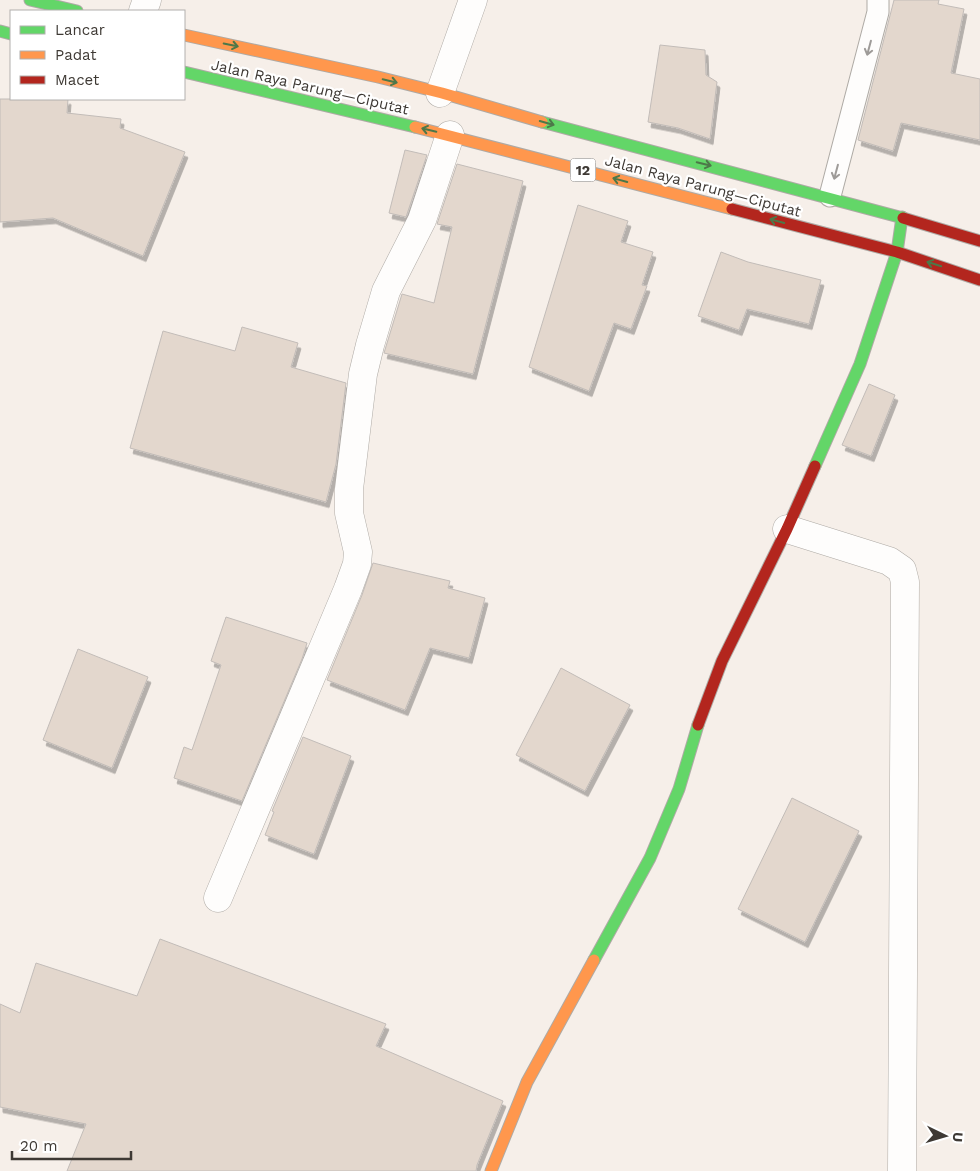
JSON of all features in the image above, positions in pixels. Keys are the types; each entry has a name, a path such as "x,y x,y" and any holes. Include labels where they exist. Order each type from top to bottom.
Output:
{"main road":[{"path":"30,0 73,10"},
{"name":"Jalan Raya Parung—Ciputat","path":"185,35 440,93 627,146 830,196 980,241"},
{"name":"Jalan Raya Parung—Ciputat","path":"185,72 450,135 897,252 980,280"},
{"path":"492,1171 526,1082 650,858 679,789 705,703 722,661 787,528 856,373 897,252 902,217"}],"street":[{"path":"440,93 473,0"},
{"path":"218,898 357,564 358,552 348,513 349,489 363,374 386,291 422,220 450,135"},
{"path":"787,528 890,561 902,570 906,582 902,1171"}],"lane":[{"path":"830,196 878,12 878,0"}],"building":[{"path":"894,0 939,0 938,4 964,9 951,73 980,79 980,140 901,123 893,151 858,140"},
{"path":"660,45 705,50 706,75 717,82 710,139 678,128 648,122"},
{"path":"0,99 68,100 67,113 121,119 120,128 185,152 143,256 53,218 0,222"},
{"path":"405,150 427,155 406,217 389,213"},
{"path":"457,164 523,181 473,374 384,353 402,294 434,303 452,227 437,224"},
{"path":"578,205 628,221 621,242 653,252 642,285 647,286 631,329 614,323 589,391 529,367"},
{"path":"721,252 748,262 821,280 809,324 747,309 739,330 698,316"},
{"path":"242,327 298,343 291,367 346,383 336,464 326,502 130,448 163,331 235,351"},
{"path":"869,384 895,395 871,456 842,445"},
{"path":"373,563 450,581 448,588 485,598 469,658 430,648 405,710 327,680"},
{"path":"226,617 307,643 242,801 174,778 184,747 192,750 221,665 211,661"},
{"path":"78,649 148,677 112,768 43,740"},
{"path":"561,668 630,705 585,791 516,755"},
{"path":"303,737 351,756 314,854 265,835 274,812 272,811"},
{"path":"792,798 859,831 805,942 738,909"},
{"path":"160,939 386,1024 376,1046 503,1101 476,1171 67,1171 86,1124 0,1107 0,1004 20,1013 36,963 137,996"}],"traffic: fast":[{"path":"30,0 73,10"},
{"path":"0,31 10,34"},
{"path":"185,72 415,127"},
{"path":"542,122 903,218"},
{"path":"815,466 860,364 897,252 902,217"},
{"path":"594,960 650,858 679,789 698,725"}],"traffic: slow":[{"path":"185,35 378,77 442,93 542,122"},
{"path":"415,127 732,209"},
{"path":"491,1171 527,1082 594,960"}],"traffic: jam":[{"path":"732,209 897,252 980,280"},
{"path":"903,218 980,241"},
{"path":"698,725 722,661 787,529 815,466"}]}
